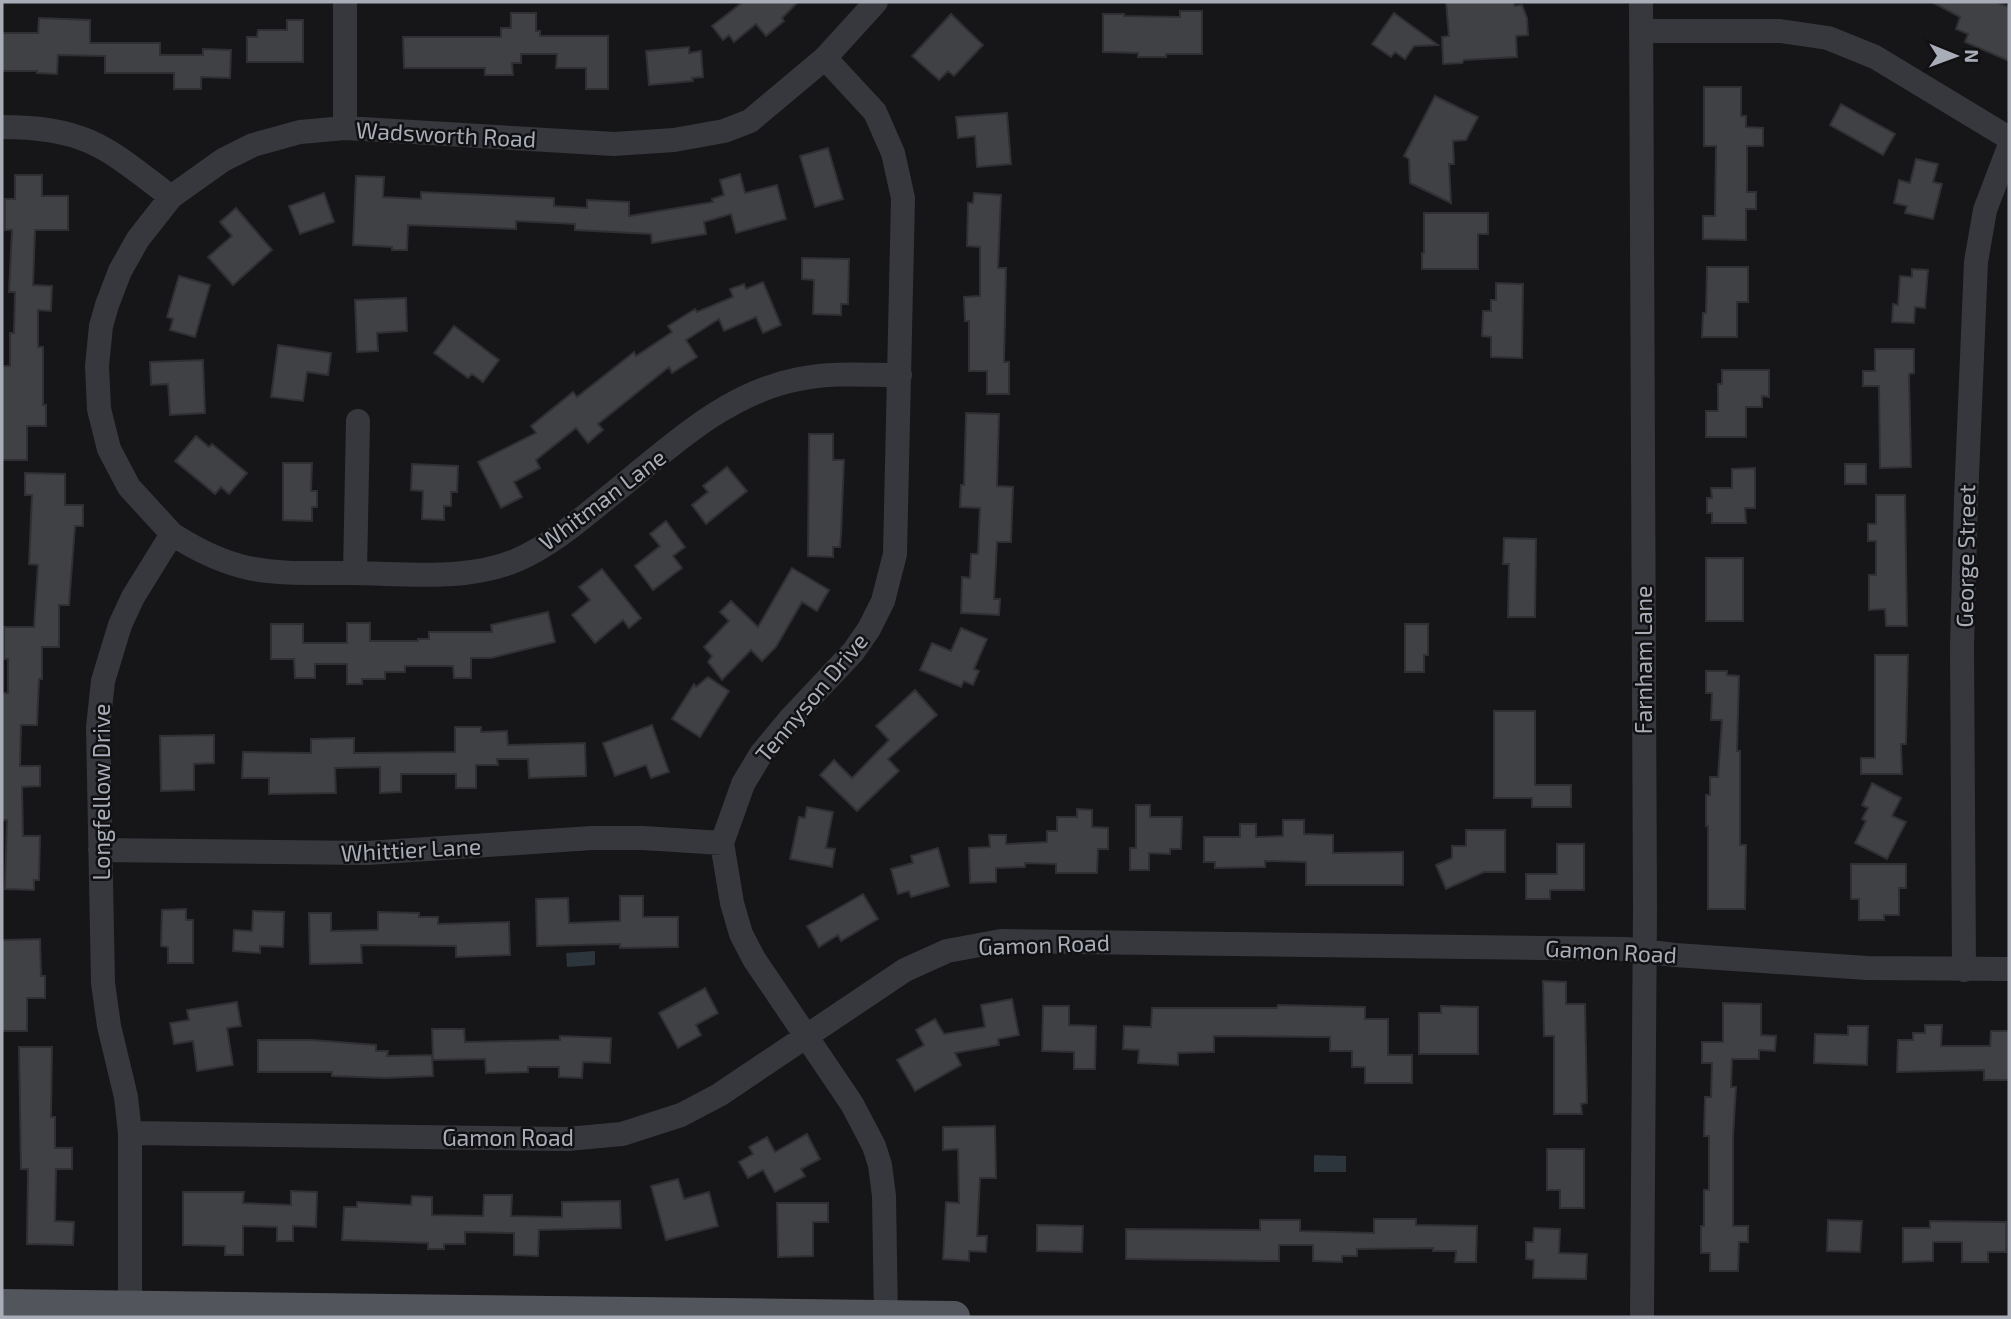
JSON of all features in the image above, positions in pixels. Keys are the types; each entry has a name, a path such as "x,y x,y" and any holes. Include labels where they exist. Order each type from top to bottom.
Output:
{"main road":[{"path":"2,1306 130,1312 954,1317"}],"street":[{"path":"345,2 345,128"},
{"name":"Wadsworth Road","path":"171,197 217,163 253,145 300,132 345,128 614,144 674,140 724,131 750,121 825,58 876,2"},
{"name":"Farnham Lane","path":"1640,2 1644,952 1642,1317"},
{"path":"1641,31 1780,31 1828,38 1875,57 2009,138"},
{"name":"Tennyson Drive","path":"825,58 875,112 897,166 903,198 897,539 889,582 869,629 853,653 790,719 761,754 744,784 722,843 732,903 741,934 754,959 865,1126 880,1165 884,1196 886,1317"},
{"path":"2,127 48,128 94,142 171,197 138,239 113,286 101,327 97,377 103,430 118,469 130,487 172,534"},
{"name":"George Street","path":"1964,970 1962,646 1965,499 1976,262 1985,210 2009,147"},
{"name":"Whitman Lane","path":"172,534 214,558 260,572 468,572 494,568 542,547 691,430 733,402 763,389 799,379 829,375 900,375"},
{"path":"355,573 358,421"},
{"name":"Longfellow Drive","path":"130,1312 130,1133 126,1097 109,1026 103,983 98,727 103,681 120,625 133,597 172,534"},
{"name":"Whittier Lane","path":"100,850 367,853 592,838 722,843"},
{"name":"Gamon Road","path":"130,1133 567,1139 622,1134 662,1123 700,1106 905,970 947,951 982,943 1036,940 1626,949 1867,968 2009,969"}],"shaded area":[{"path":"595,951 595,965 567,967 566,953"},
{"path":"1314,1155 1346,1156 1346,1172 1314,1172"}],"building":[{"path":"743,2 798,2 782,18 784,21 766,36 756,24 734,42 729,35 723,40 712,26"},
{"path":"1446,2 1513,2 1515,6 1522,5 1527,18 1528,35 1516,36 1517,57 1443,64 1442,37 1449,36"},
{"path":"1932,2 1996,2 2009,7 2009,61 1965,42 1968,34 1956,29 1960,17"},
{"path":"1180,11 1202,11 1202,54 1138,57 1138,53 1103,52 1103,14 1180,17"},
{"path":"511,13 536,13 536,31 540,31 540,36 608,36 608,89 586,89 586,68 556,68 557,54 521,54 521,63 512,63 513,75 485,75 485,68 404,68 403,37 501,37 501,28 511,28"},
{"path":"1394,13 1438,45 1414,46 1405,59 1395,52 1391,57 1372,44"},
{"path":"951,14 983,45 954,76 948,71 939,80 912,56"},
{"path":"39,18 90,20 90,43 160,43 160,55 203,55 203,49 231,50 230,78 201,77 201,89 174,89 174,73 105,73 105,56 58,55 57,74 2,71 2,33 38,33"},
{"path":"287,20 303,20 303,62 247,62 247,37 257,37 258,30 287,30"},
{"path":"689,47 689,53 701,51 703,77 692,78 693,81 649,85 646,51"},
{"path":"1704,87 1741,87 1741,116 1746,116 1746,127 1763,128 1763,146 1747,146 1747,192 1756,192 1756,209 1746,209 1746,240 1703,239 1703,216 1715,216 1716,146 1704,146"},
{"path":"1435,96 1478,117 1466,140 1453,141 1454,164 1449,164 1451,203 1410,183 1409,159 1404,156"},
{"path":"1841,104 1895,134 1883,155 1830,125"},
{"path":"1007,113 1011,164 977,167 975,136 958,138 956,117"},
{"path":"828,148 843,199 815,207 800,156"},
{"path":"1916,159 1938,164 1933,182 1942,184 1933,219 1905,213 1907,206 1894,203 1899,180 1910,183"},
{"path":"740,174 745,193 777,185 786,219 736,233 731,214 704,222 706,234 652,243 651,234 575,230 575,224 516,221 516,229 408,225 407,250 353,245 356,176 384,177 383,197 421,199 421,192 554,198 554,206 587,208 587,200 629,202 629,216 713,202 712,199 724,195 720,180"},
{"path":"15,175 42,175 42,196 68,196 68,230 35,230 33,285 52,286 51,311 38,310 38,347 43,347 43,405 46,405 46,426 27,426 27,460 2,460 2,366 10,366 10,333 14,333 15,292 9,292 12,230 5,230 5,199 15,199"},
{"path":"324,193 334,222 300,234 289,206"},
{"path":"974,193 1001,195 998,268 1006,268 1004,362 1009,362 1009,394 987,394 987,371 969,371 969,321 965,321 964,297 980,296 980,247 967,246 968,203 973,203"},
{"path":"236,208 272,250 233,285 208,257 232,236 220,222"},
{"path":"1424,213 1488,213 1488,234 1478,234 1478,269 1422,269"},
{"path":"802,258 849,259 848,304 841,304 841,315 813,314 814,280 802,279"},
{"path":"1707,267 1748,267 1748,302 1737,302 1737,337 1702,337 1703,313 1706,313"},
{"path":"1912,269 1928,270 1925,308 1915,307 1914,323 1892,322 1893,304 1898,305 1900,276 1912,277"},
{"path":"179,276 210,285 195,337 170,330 173,319 167,317"},
{"path":"763,282 781,325 763,333 756,317 724,331 719,319 686,340 697,357 672,373 669,367 598,424 603,430 588,443 576,428 536,460 540,468 514,482 522,497 501,508 478,462 536,433 531,426 573,392 577,397 634,352 636,356 672,332 668,326 695,309 697,312 733,297 730,289 744,284 746,289"},
{"path":"1496,283 1523,284 1522,358 1491,357 1491,337 1482,336 1483,311 1491,311 1491,300 1496,300"},
{"path":"406,298 407,331 377,333 378,351 357,352 355,300"},
{"path":"454,326 499,360 483,382 472,374 468,378 434,353"},
{"path":"278,345 331,353 328,375 307,372 303,401 271,397"},
{"path":"1875,349 1914,349 1914,373 1909,374 1911,467 1880,468 1879,386 1863,386 1863,371 1875,371"},
{"path":"203,360 205,413 170,415 168,384 151,385 150,362"},
{"path":"1722,370 1769,370 1769,397 1762,396 1762,407 1746,407 1746,437 1706,437 1706,411 1718,411 1718,384 1722,384"},
{"path":"966,413 999,414 997,486 1013,487 1011,542 997,542 994,599 1000,599 999,615 961,613 962,577 970,578 971,554 978,554 980,508 960,507 961,485 964,485"},
{"path":"809,434 833,434 833,460 844,460 840,547 833,547 833,557 808,556"},
{"path":"196,436 209,447 212,444 247,473 229,494 221,487 215,494 175,461"},
{"path":"283,463 312,463 311,491 317,491 317,507 312,507 312,521 283,520"},
{"path":"412,464 458,466 457,492 451,492 451,506 444,506 444,520 422,519 423,491 411,490"},
{"path":"1845,464 1866,464 1866,484 1845,484"},
{"path":"727,467 747,491 706,524 692,505 708,492 703,486"},
{"path":"1755,468 1755,508 1745,508 1746,523 1712,523 1712,513 1707,513 1707,498 1712,498 1711,488 1732,488 1732,469"},
{"path":"25,473 65,474 65,505 83,505 83,526 75,526 69,605 59,605 59,647 42,647 37,725 21,725 20,766 40,766 40,786 22,787 23,836 40,836 39,880 34,880 34,890 5,889 7,820 2,820 2,693 8,693 4,627 34,627 38,565 29,564 32,495 25,495"},
{"path":"1876,495 1905,495 1907,626 1886,626 1885,609 1869,610 1869,575 1876,575 1876,541 1868,541 1868,524 1876,524"},
{"path":"666,521 685,547 673,556 682,568 653,590 635,566 660,546 650,534"},
{"path":"1504,538 1536,539 1535,617 1508,617 1509,564 1503,564"},
{"path":"1706,558 1743,558 1743,621 1706,621"},
{"path":"792,568 829,590 817,611 802,602 776,647 762,661 751,650 722,680 708,662 712,656 704,647 729,621 720,612 731,601 758,627"},
{"path":"602,569 641,618 629,628 623,620 595,643 572,615 590,600 579,587"},
{"path":"548,612 555,642 491,658 471,658 471,678 454,678 453,666 405,666 405,672 385,672 385,679 362,679 362,684 347,684 347,664 315,664 315,678 295,678 294,659 271,659 271,624 303,624 303,643 347,643 347,623 370,623 370,641 418,641 429,639 429,632 492,632 491,625"},
{"path":"1405,624 1428,624 1428,655 1424,655 1424,672 1405,672"},
{"path":"961,628 987,639 974,669 979,671 973,685 964,681 961,687 920,670 932,643 951,651"},
{"path":"1875,655 1908,655 1906,744 1901,744 1902,774 1861,774 1861,758 1875,758"},
{"path":"1706,671 1727,671 1727,675 1739,676 1737,751 1740,751 1740,845 1746,845 1745,909 1708,909 1706,795 1710,795 1710,777 1718,777 1722,720 1711,720 1712,693 1706,693"},
{"path":"708,677 729,691 700,737 672,719 694,684 696,687"},
{"path":"915,690 937,715 888,759 899,771 857,811 820,775 834,760 852,778 889,740 876,726"},
{"path":"1494,711 1535,711 1535,785 1571,785 1571,807 1532,807 1532,798 1494,798"},
{"path":"652,725 669,772 651,778 646,765 615,776 603,743"},
{"path":"455,727 481,727 481,732 507,731 508,745 585,743 586,776 529,778 528,759 497,759 498,765 476,765 476,788 456,788 456,774 401,774 401,792 380,793 380,767 335,768 336,793 269,794 269,778 242,778 243,752 311,753 311,739 354,738 354,753 455,752"},
{"path":"214,735 214,763 194,764 194,790 161,791 160,736"},
{"path":"1872,783 1901,798 1892,816 1906,822 1887,859 1855,843 1866,821 1862,819 1868,808 1862,805"},
{"path":"1136,805 1150,805 1150,817 1182,817 1181,849 1170,849 1170,854 1149,853 1149,870 1130,870 1130,848 1136,848"},
{"path":"807,807 833,812 826,848 835,849 832,867 790,859 799,817 805,818"},
{"path":"1077,809 1092,810 1092,827 1108,828 1108,849 1098,849 1097,873 1056,873 1056,864 1025,863 1025,867 996,868 996,882 970,883 969,848 990,847 989,835 1006,835 1006,844 1047,842 1047,831 1057,831 1057,817 1077,817"},
{"path":"1283,820 1304,820 1304,834 1333,835 1333,853 1403,852 1403,885 1306,885 1306,862 1265,861 1265,867 1215,868 1215,862 1204,862 1204,837 1240,837 1240,824 1256,824 1256,837 1283,836"},
{"path":"1466,830 1505,830 1505,872 1484,872 1446,889 1436,865 1452,858 1452,846 1466,846"},
{"path":"1557,844 1584,844 1584,890 1550,890 1550,899 1526,899 1526,874 1557,874"},
{"path":"938,848 949,886 911,897 909,891 898,894 891,869 913,863 911,856"},
{"path":"1851,864 1906,864 1906,888 1899,888 1899,915 1884,915 1884,920 1859,920 1859,899 1851,899"},
{"path":"863,894 878,919 841,941 838,935 819,947 807,926"},
{"path":"620,896 643,896 643,917 678,917 678,947 620,948 620,944 537,946 536,899 568,898 569,923 620,921"},
{"path":"186,909 186,920 193,920 193,963 168,963 168,947 161,946 162,910"},
{"path":"253,911 284,912 283,947 260,946 260,953 233,951 234,930 252,931"},
{"path":"378,912 419,913 419,917 438,917 438,924 509,922 510,955 456,957 456,946 361,945 362,963 310,964 309,913 331,913 331,931 378,930"},
{"path":"40,939 41,976 45,976 45,998 27,998 27,1031 2,1031 2,940"},
{"path":"1543,981 1566,982 1566,1004 1585,1004 1587,1103 1581,1104 1582,1114 1554,1114 1554,1036 1544,1036"},
{"path":"705,988 718,1013 696,1025 701,1035 678,1048 659,1013"},
{"path":"1012,999 1019,1035 998,1039 999,1045 955,1053 961,1065 915,1091 897,1060 924,1045 916,1030 935,1019 944,1034 985,1027 981,1005"},
{"path":"237,1002 241,1026 227,1028 233,1065 197,1071 193,1041 174,1044 170,1023 189,1020 187,1010"},
{"path":"1723,1003 1761,1004 1761,1035 1776,1036 1775,1051 1759,1050 1759,1059 1732,1059 1731,1087 1736,1087 1733,1226 1748,1226 1748,1242 1739,1242 1738,1271 1710,1271 1710,1253 1701,1253 1704,1190 1709,1190 1709,1136 1704,1136 1705,1097 1711,1097 1712,1063 1702,1063 1702,1042 1723,1042"},
{"path":"1278,1005 1365,1007 1365,1019 1388,1019 1388,1055 1412,1055 1412,1083 1365,1083 1365,1067 1352,1067 1352,1051 1330,1051 1330,1037 1214,1036 1214,1052 1178,1053 1178,1065 1138,1063 1139,1050 1123,1049 1124,1026 1151,1027 1152,1008 1277,1008"},
{"path":"1043,1006 1069,1006 1069,1025 1096,1026 1095,1069 1074,1069 1074,1052 1042,1051"},
{"path":"1441,1006 1478,1007 1478,1054 1419,1054 1419,1013 1441,1013"},
{"path":"1925,1025 1942,1025 1941,1046 1990,1046 1991,1031 2009,1031 2009,1080 1984,1080 1984,1070 1897,1072 1898,1040 1913,1040 1913,1033 1925,1033"},
{"path":"1848,1026 1868,1026 1867,1065 1814,1063 1815,1034 1848,1035"},
{"path":"432,1029 464,1029 465,1042 560,1040 560,1036 611,1038 610,1063 583,1062 582,1078 559,1077 559,1067 528,1067 528,1072 486,1073 485,1059 433,1060"},
{"path":"258,1040 312,1040 376,1045 376,1051 388,1051 387,1056 432,1055 433,1076 386,1078 332,1076 332,1072 258,1072"},
{"path":"19,1047 52,1047 51,1117 55,1117 55,1148 72,1148 72,1169 56,1169 55,1221 74,1222 73,1245 27,1244 28,1169 21,1169"},
{"path":"995,1126 996,1178 980,1178 977,1236 987,1236 986,1252 969,1251 969,1261 943,1259 946,1202 959,1203 958,1149 943,1150 943,1127"},
{"path":"807,1134 820,1159 801,1169 805,1176 775,1192 763,1170 748,1178 739,1162 753,1154 749,1147 767,1137 775,1152"},
{"path":"1547,1149 1584,1149 1584,1208 1560,1208 1560,1190 1547,1190"},
{"path":"678,1179 684,1199 709,1192 718,1226 666,1240 651,1186"},
{"path":"291,1191 317,1192 316,1227 293,1226 293,1241 277,1241 277,1227 243,1226 243,1255 225,1255 225,1246 183,1245 183,1192 244,1192 243,1203 291,1205"},
{"path":"484,1195 512,1195 511,1216 562,1217 562,1202 620,1201 621,1228 539,1230 538,1256 514,1255 514,1233 465,1232 465,1244 444,1244 444,1249 428,1249 428,1243 342,1240 344,1207 357,1207 357,1202 411,1205 412,1196 432,1197 432,1215 483,1216"},
{"path":"777,1203 828,1203 828,1222 813,1222 813,1256 778,1257"},
{"path":"1374,1219 1416,1219 1416,1225 1477,1226 1476,1262 1455,1262 1456,1251 1433,1251 1433,1248 1357,1249 1357,1256 1342,1256 1342,1262 1313,1261 1313,1245 1279,1245 1279,1261 1126,1259 1126,1229 1260,1230 1260,1220 1300,1220 1300,1231 1374,1233"},
{"path":"1828,1220 1862,1221 1860,1252 1827,1251"},
{"path":"1930,1221 2006,1222 2006,1252 1988,1252 1988,1262 1962,1262 1962,1242 1933,1242 1933,1261 1903,1262 1903,1228 1930,1228"},
{"path":"1037,1225 1083,1226 1082,1252 1037,1251"},
{"path":"1534,1228 1560,1229 1559,1253 1587,1254 1586,1279 1533,1278 1534,1260 1526,1259 1526,1242 1533,1242"}]}
